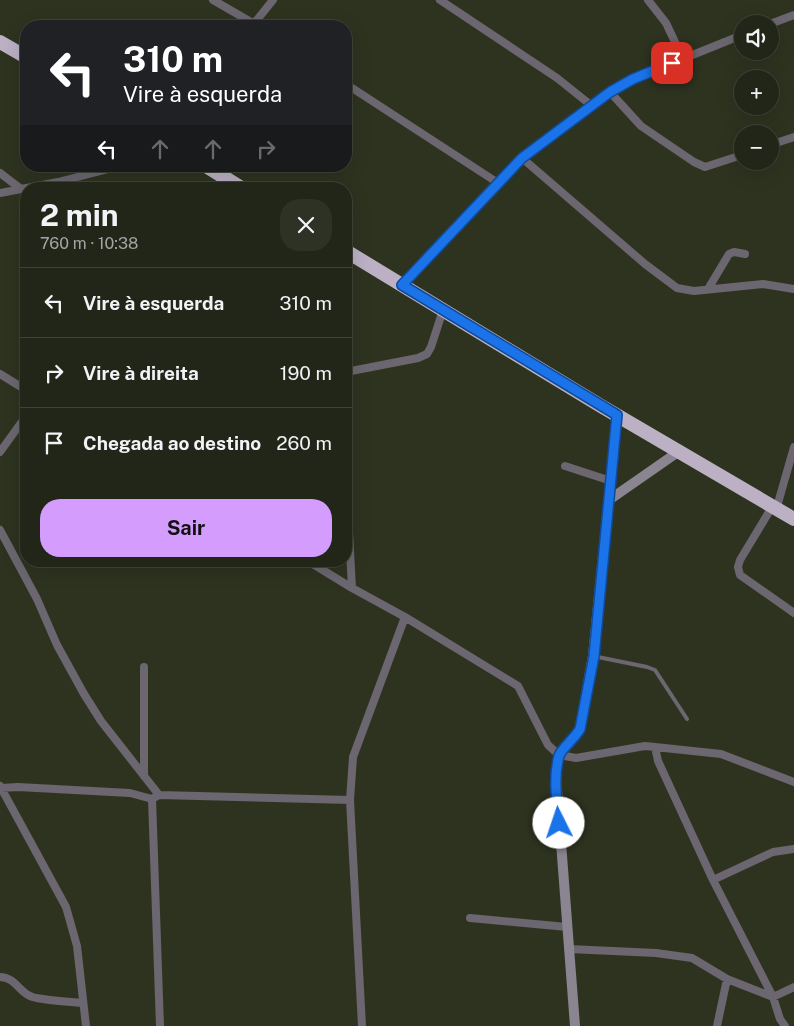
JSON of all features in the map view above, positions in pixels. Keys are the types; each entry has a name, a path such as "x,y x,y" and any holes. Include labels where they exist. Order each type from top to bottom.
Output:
{"highway":[{"path":"0,42 20,54"},
{"path":"216,172 232,182"},
{"path":"352,255 794,520"}],"street":[{"path":"213,0 247,20"},
{"path":"259,20 273,0"},
{"path":"440,0 557,78 592,106"},
{"path":"648,0 673,36 683,59"},
{"path":"779,21 794,15"},
{"path":"402,285 522,158 610,92 633,79 734,38"},
{"path":"352,88 498,182"},
{"path":"610,92 640,126 694,162 705,166 734,157"},
{"path":"779,142 794,137"},
{"path":"522,158 663,279 677,288 686,291 754,284 794,289"},
{"path":"60,182 100,172"},
{"path":"0,173 20,188"},
{"path":"0,193 20,189"},
{"path":"708,289 729,254 734,252 745,254"},
{"path":"352,371 418,358 427,354 443,310"},
{"path":"0,374 20,386"},
{"path":"575,1026 557,786 559,755 580,729 594,656 617,415"},
{"path":"0,452 20,424"},
{"path":"794,447 774,508 740,560 738,567 740,575 794,613"},
{"path":"609,500 678,452"},
{"path":"565,466 611,481"},
{"path":"0,530 20,567"},
{"path":"20,567 37,598 57,645 84,694 101,721 144,776 155,797 160,1026"},
{"path":"318,567 405,617 518,686 548,745 559,755 576,758 645,746 655,746 721,754 794,781"},
{"path":"351,567 352,588"},
{"path":"362,1026 350,800 353,757 405,617"},
{"path":"144,667 144,776"},
{"path":"655,746 658,761 713,880 773,997 780,1019 785,1026"},
{"path":"86,1026 77,946 66,907 1,787 130,793 155,797 350,800"},
{"path":"713,880 773,852 794,849"},
{"path":"470,918 567,927"},
{"path":"569,949 656,953 692,958 727,979 773,997 794,987"},
{"path":"0,977 5,977 12,981 30,996 82,1003"},
{"path":"717,1026 727,979"}],"lane":[{"path":"594,656 655,670 687,719"}],"route":[{"path":"559,823 556,777 559,755 580,729 580,719 594,656 617,415 402,285 522,158 610,92 633,79 672,63"}]}
